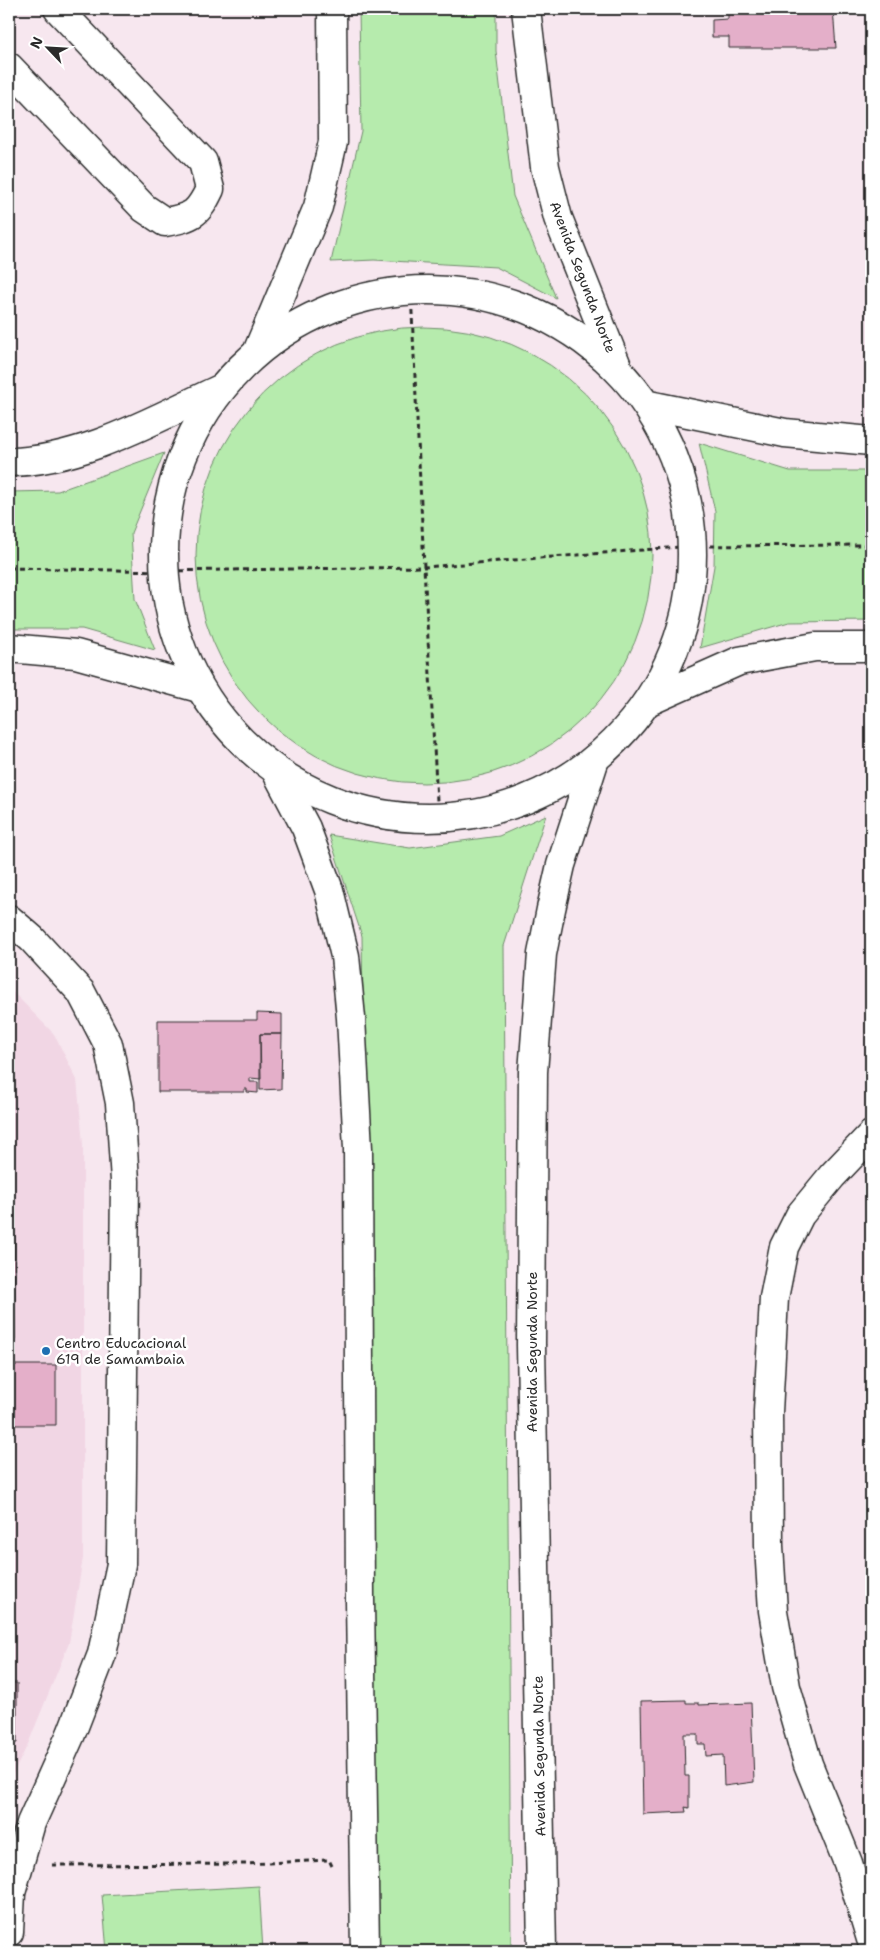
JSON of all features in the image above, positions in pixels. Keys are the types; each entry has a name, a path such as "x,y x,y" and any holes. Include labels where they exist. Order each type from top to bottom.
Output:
{"street":[{"path":"9,67 144,208 165,222 184,218 201,207 210,189 202,162 58,9"},
{"path":"258,350 318,207 333,142 332,9"},
{"name":"Avenida Segunda Norte","path":"526,9 546,167 558,218 617,366"},
{"path":"441,288 536,310 617,366 649,405 681,472 693,546 682,628 647,702 595,760 521,802 438,819 354,809 277,773 233,735 199,688 174,632 164,571 168,506 187,443 222,388 258,350 343,301 411,292 441,288"},
{"path":"9,462 33,462 108,441 222,388"},
{"path":"649,405 785,433 871,441"},
{"path":"647,702 739,661 815,647 871,646"},
{"path":"9,648 76,654 199,688"},
{"name":"Avenida Segunda Norte","path":"542,1951 531,1345 533,1072 542,954 561,865 595,760"},
{"path":"277,773 306,828 329,890 346,956 351,1018 358,1149 364,1951"},
{"path":"9,919 32,939 81,992 108,1044 120,1103 125,1181 121,1564 102,1654 72,1734 31,1824 11,1893 9,1932"},
{"path":"871,1135 832,1176 800,1215 784,1246 774,1298 768,1422 769,1546 773,1611 786,1687 808,1764 848,1863 871,1939"}],"path":[{"path":"411,292 438,819"},
{"path":"9,568 164,571 424,566 693,546 871,546"},
{"path":"19,1866 246,1864 329,1860 335,1873"}],"shaded area":[{"name":"Centro Educacional 619 de Samambaia","path":"9,988 54,1034 77,1080 83,1144 83,1558 69,1643 28,1744 9,1782"}],"green space":[{"path":"359,9 496,9 496,51 513,196 556,298 496,267 374,260 331,262 361,131"},
{"path":"424,327 468,332 511,344 551,366 585,394 613,428 635,468 647,511 652,555 647,599 635,642 613,682 585,716 551,744 511,766 468,778 424,783 380,778 337,766 297,744 263,716 235,682 213,642 201,599 196,555 201,511 213,468 235,428 263,394 297,366 337,344 380,332"},
{"path":"699,443 790,471 871,471 871,621 789,622 700,648 714,566 715,511"},
{"path":"164,453 131,533 135,599 155,650 82,629 9,629 9,492 58,491"},
{"path":"546,815 504,946 511,1951 377,1951 362,936 329,835 410,848 499,836"},
{"path":"259,1886 263,1951 107,1951 102,1895"}],"building":[{"path":"728,9 833,9 836,48 729,48 729,37 712,37 712,20 728,19"},
{"path":"257,1013 282,1014 282,1034 260,1034 261,1079 250,1078 250,1082 258,1082 258,1093 247,1092 247,1089 244,1089 244,1092 158,1092 158,1020 257,1020"},
{"path":"260,1034 282,1034 281,1089 260,1090"},
{"path":"9,1231 14,1231 15,1340 9,1340"},
{"path":"9,1365 56,1365 56,1425 9,1425"},
{"path":"9,1683 17,1683 17,1743 9,1743"},
{"path":"686,1700 686,1703 699,1703 699,1705 751,1703 754,1782 724,1786 723,1755 706,1756 705,1744 698,1744 698,1734 684,1734 685,1776 689,1776 689,1808 685,1807 686,1812 643,1814 641,1701"}],"place":[{"name":"Centro Educacional 619 de Samambaia","path":"46,1351"}]}
